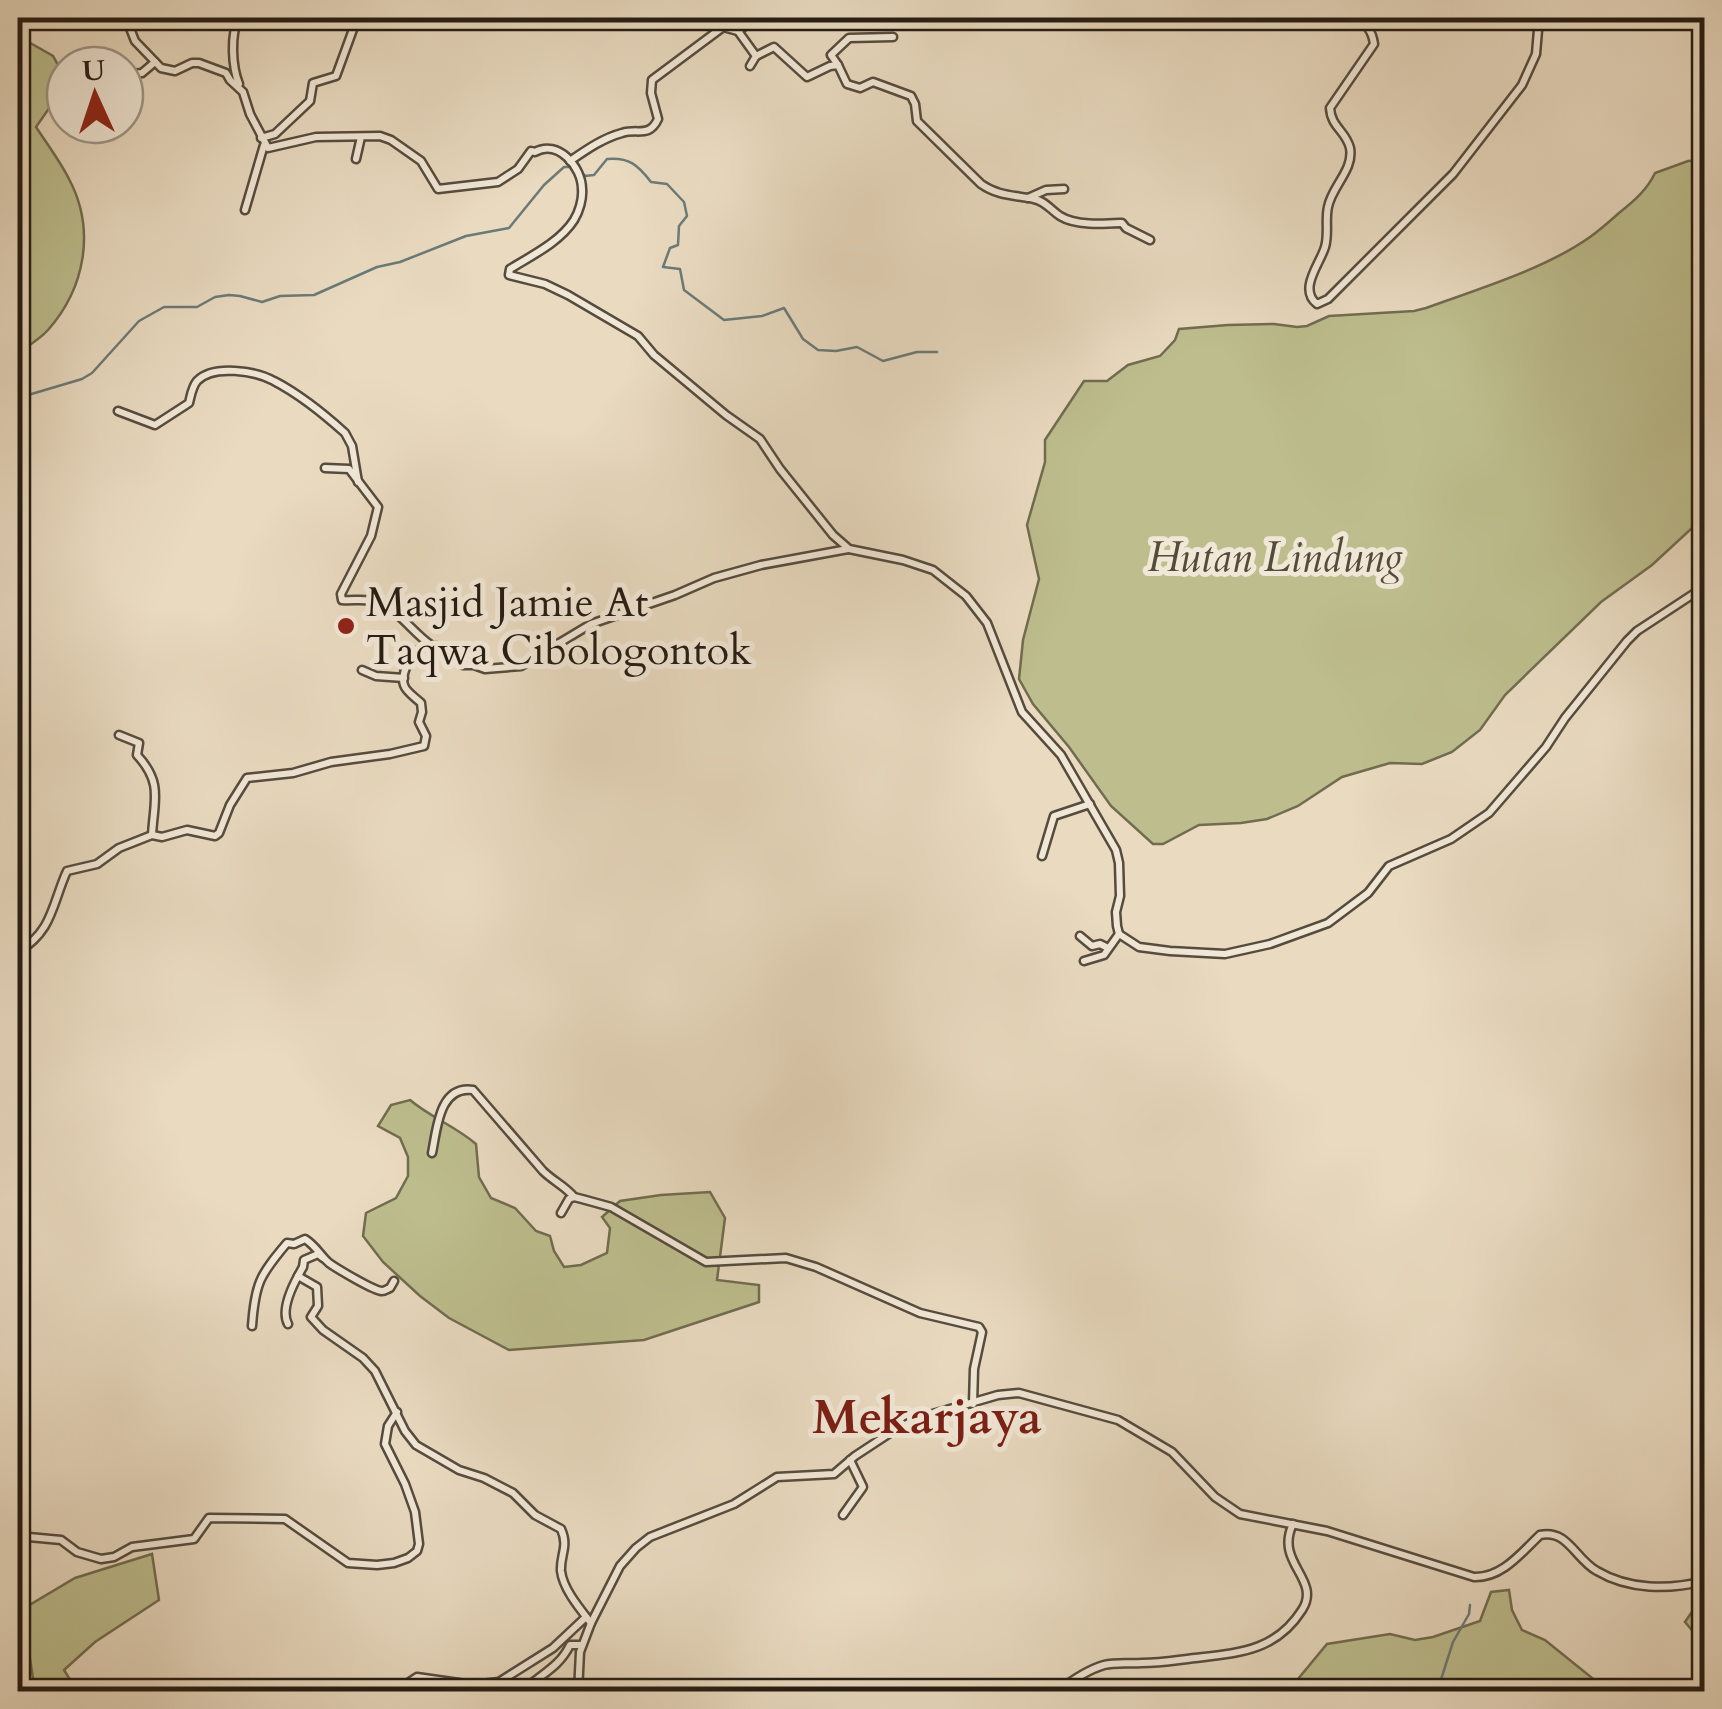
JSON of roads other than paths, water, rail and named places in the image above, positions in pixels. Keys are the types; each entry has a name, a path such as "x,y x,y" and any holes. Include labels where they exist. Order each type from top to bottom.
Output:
{"street":[{"path":"126,18 135,41 168,71 192,63 211,67 226,73 242,90"},
{"path":"238,18 233,28 234,65 267,147 316,137 380,136 421,161 438,189 498,182 518,168 531,151 558,149 574,167 582,194 572,222 510,269 508,276 545,284 638,336 654,355 726,415 758,436 833,536 849,549"},
{"path":"245,210 262,141 310,101 315,81 336,76 355,24 361,18"},
{"path":"738,32 750,18"},
{"path":"1354,18 1366,24 1374,44 1330,108 1332,122 1348,138 1351,154 1328,205 1326,243 1310,280 1309,294 1316,304 1328,299 1453,174 1522,85 1536,54 1539,18"},
{"path":"574,167 614,136 654,127 658,120 652,80 724,27 738,32 753,53 750,66"},
{"path":"893,37 849,38 831,54 847,84 860,88 873,82 911,96 917,121 983,186 1001,194 1039,200 1062,218 1122,223 1150,240"},
{"path":"753,53 773,47 808,77 838,65"},
{"path":"145,70 155,62"},
{"path":"356,159 360,137"},
{"path":"1026,198 1046,190 1064,189"},
{"path":"118,411 155,425 189,403 193,386 217,370 270,378 345,433 352,446 358,482"},
{"path":"325,468 349,470 378,508 373,532 341,594 342,600 380,603 432,646 449,651 461,665 485,669 521,666 591,624 714,578 761,565 849,549 932,570 966,596 986,623 1022,712 1061,754 1090,804 1118,856 1119,934 1146,949 1225,954 1270,944 1328,923 1368,894 1389,866 1451,839 1490,813 1627,641 1704,587"},
{"path":"18,952 35,940 50,920 67,871 96,864 119,848 152,835 187,830 215,836 250,776 292,772 424,746 427,738 419,720 421,703 404,687 404,678 414,650 432,646"},
{"path":"362,670 376,676 404,678"},
{"path":"119,735 139,743 137,755 152,772 156,785 152,835"},
{"path":"1042,856 1054,816 1090,804"},
{"path":"1084,961 1104,955 1119,934"},
{"path":"1080,936 1092,946 1108,948"},
{"path":"432,1153 446,1101 454,1093 473,1090 543,1171 574,1197 611,1207 706,1262 786,1258 816,1267 920,1313 979,1327 982,1332 974,1370 973,1404"},
{"path":"560,1213 574,1197"},
{"path":"252,1326 254,1295 265,1268 288,1243 305,1239 316,1246 324,1259"},
{"path":"288,1324 284,1316 290,1291 304,1260 318,1254 370,1288 382,1291 394,1281"},
{"path":"298,1276 317,1286 318,1306 311,1317 364,1358 379,1377 416,1445 459,1470 513,1493 535,1515 562,1529 566,1542 562,1576 589,1620"},
{"path":"578,1692 577,1673 589,1620 620,1566 655,1534 734,1504 777,1478 834,1474 919,1418 998,1395 1019,1393 1118,1420 1172,1452 1215,1497 1240,1514 1327,1531 1474,1577 1490,1576 1540,1535 1554,1534 1561,1536 1592,1569 1622,1582 1667,1587 1704,1580"},
{"path":"18,1536 62,1540 77,1552 105,1559 134,1547 194,1539 209,1518 281,1518 348,1563 394,1563 408,1558 420,1544 405,1484 385,1444 388,1426 397,1412"},
{"path":"843,1515 863,1488 850,1460"},
{"path":"1058,1692 1102,1666 1227,1655 1271,1642 1300,1612 1307,1596 1304,1580 1287,1548 1293,1524"},
{"path":"394,1692 417,1677 474,1688 499,1682 554,1648 589,1620"},
{"path":"522,1692 552,1670 570,1645 582,1645"}],"waterway":[{"path":"581,172 594,175 607,159 621,159 637,167 651,182 667,184 684,202 687,216 679,226 678,245 670,248 663,267 680,269 684,290 724,320 762,316 784,308 803,339 818,350 857,347 883,361 917,352 937,352"},
{"path":"18,398 92,373 139,321 164,307 197,307 215,297 229,295 262,302 280,296 314,295 377,267 466,236 509,228 544,185 564,167 571,167"},
{"path":"1437,1692 1470,1605"}],"place":[{"name":"Masjid Jamie At Taqwa Cibologontok","path":"346,626"}],"district":[{"name":"Mekarjaya","path":"927,1417"}],"park label":[{"name":"Hutan Lindung","path":"1275,557"}]}
